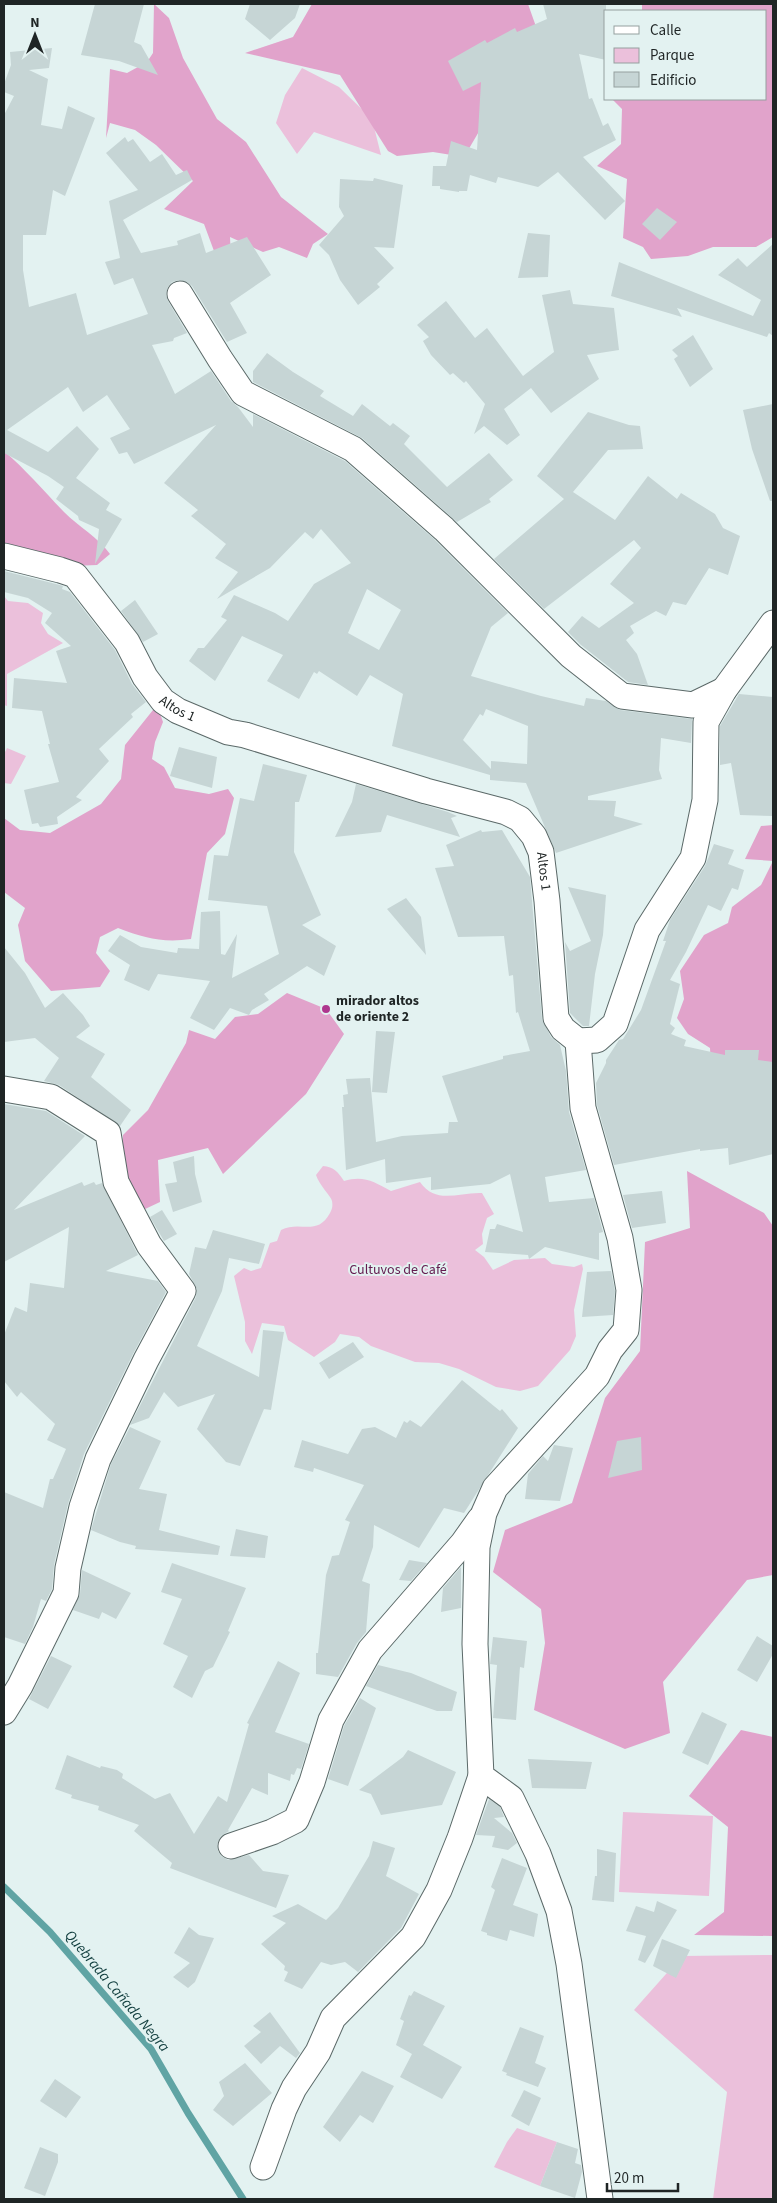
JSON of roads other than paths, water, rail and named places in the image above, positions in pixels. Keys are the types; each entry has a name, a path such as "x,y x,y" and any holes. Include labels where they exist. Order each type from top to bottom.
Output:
{"street":[{"path":"180,294 243,393 353,449 444,529 571,656 622,696 693,705 724,690"},
{"name":"Altos 1","path":"4,556 75,575 127,642 145,677 163,702 178,711 228,732 426,792 506,812 520,819 534,836 541,852 547,901 556,1018 563,1029 578,1041"},
{"path":"264,2167 284,2109 294,2088 318,2052 333,2018 414,1937 446,1873 481,1776 475,1644 477,1547 484,1514 495,1488 597,1376 610,1350 626,1330 629,1290 620,1238 583,1108 578,1041 597,1040 615,1024 647,930 693,858 705,800 706,722 724,690 773,623"},
{"path":"4,1089 51,1097 108,1133 116,1182 149,1245 183,1291 146,1360 98,1459 82,1507 68,1568 66,1592 20,1686 4,1712"},
{"path":"231,1846 272,1832 296,1820 312,1782 331,1720 370,1650 463,1543 484,1514"},
{"path":"481,1776 510,1798 538,1854 559,1911 569,1964 600,2199"}],"waterway":[{"name":"Quebrada Cañada Negra","path":"4,1887 50,1932 151,2049 188,2113 243,2199"}],"place":[{"name":"mirador altos de oriente 2","path":"326,1009"}],"park label":[{"name":"Cultuvos de Café","path":"398,1270"}]}
